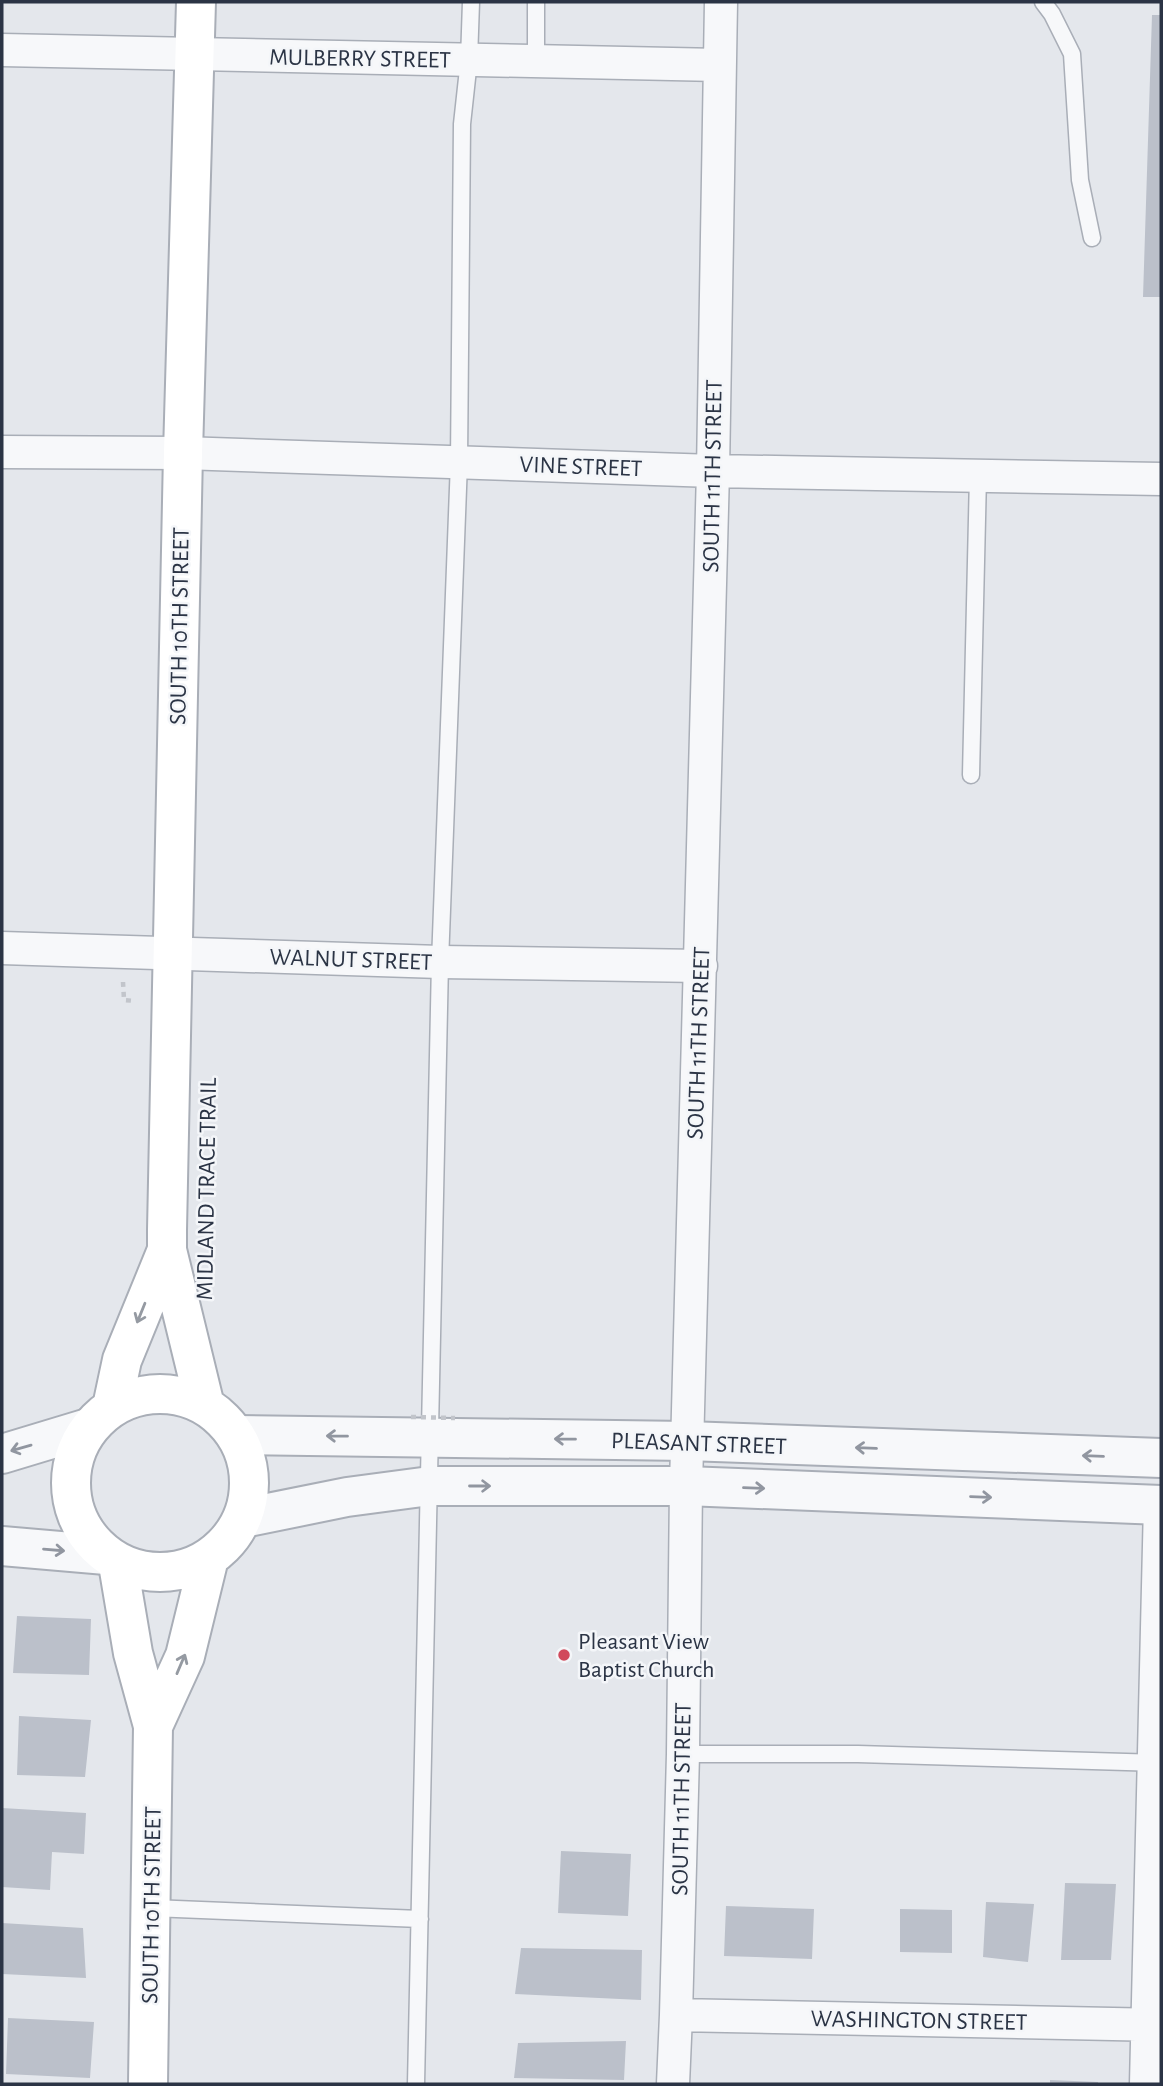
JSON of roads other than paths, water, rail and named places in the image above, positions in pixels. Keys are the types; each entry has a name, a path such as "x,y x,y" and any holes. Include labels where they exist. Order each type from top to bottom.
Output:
{"main road":[{"name":"SOUTH 10TH STREET","path":"196,2 183,453 167,1250 205,1406"},
{"name":"SOUTH 10TH STREET","path":"100,1418 167,1250"},
{"path":"149,1394 168,1394 205,1406 222,1419 236,1435 247,1462 249,1490 243,1518 222,1547 193,1566 159,1572 112,1559 86,1535 74,1509 70,1481 75,1454 100,1418 130,1399 149,1394"},
{"name":"SOUTH 10TH STREET","path":"153,1726 185,1656 209,1558"},
{"name":"SOUTH 10TH STREET","path":"112,1559 153,1726 148,2084"}],"street":[{"name":"SOUTH 11TH STREET","path":"673,2084 713,471 721,2"},
{"name":"MULBERRY STREET","path":"2,50 719,65"},
{"name":"VINE STREET","path":"2,452 183,453 713,471 1161,480"},
{"name":"WALNUT STREET","path":"2,948 701,967"},
{"path":"2,1454 100,1418"},
{"name":"PLEASANT STREET","path":"236,1435 432,1422 687,1441 1161,1458"},
{"name":"PLEASANT STREET","path":"243,1518 347,1497 430,1486 686,1486 1161,1504"},
{"path":"1146,2084 1154,2025 1161,1504"},
{"path":"2,1546 112,1559"},
{"name":"WASHINGTON STREET","path":"676,2015 1154,2025"}],"lane":[{"path":"416,2084 440,962 459,462 462,124 469,60 471,2"},
{"path":"536,2 536,61"},
{"path":"1043,2 1072,54 1080,180 1092,238"},
{"path":"971,775 978,476"},
{"path":"683,1755 858,1754 1157,1763"},
{"path":"152,1908 420,1919"}],"place":[{"name":"Pleasant View Baptist Church","path":"564,1655"}]}
